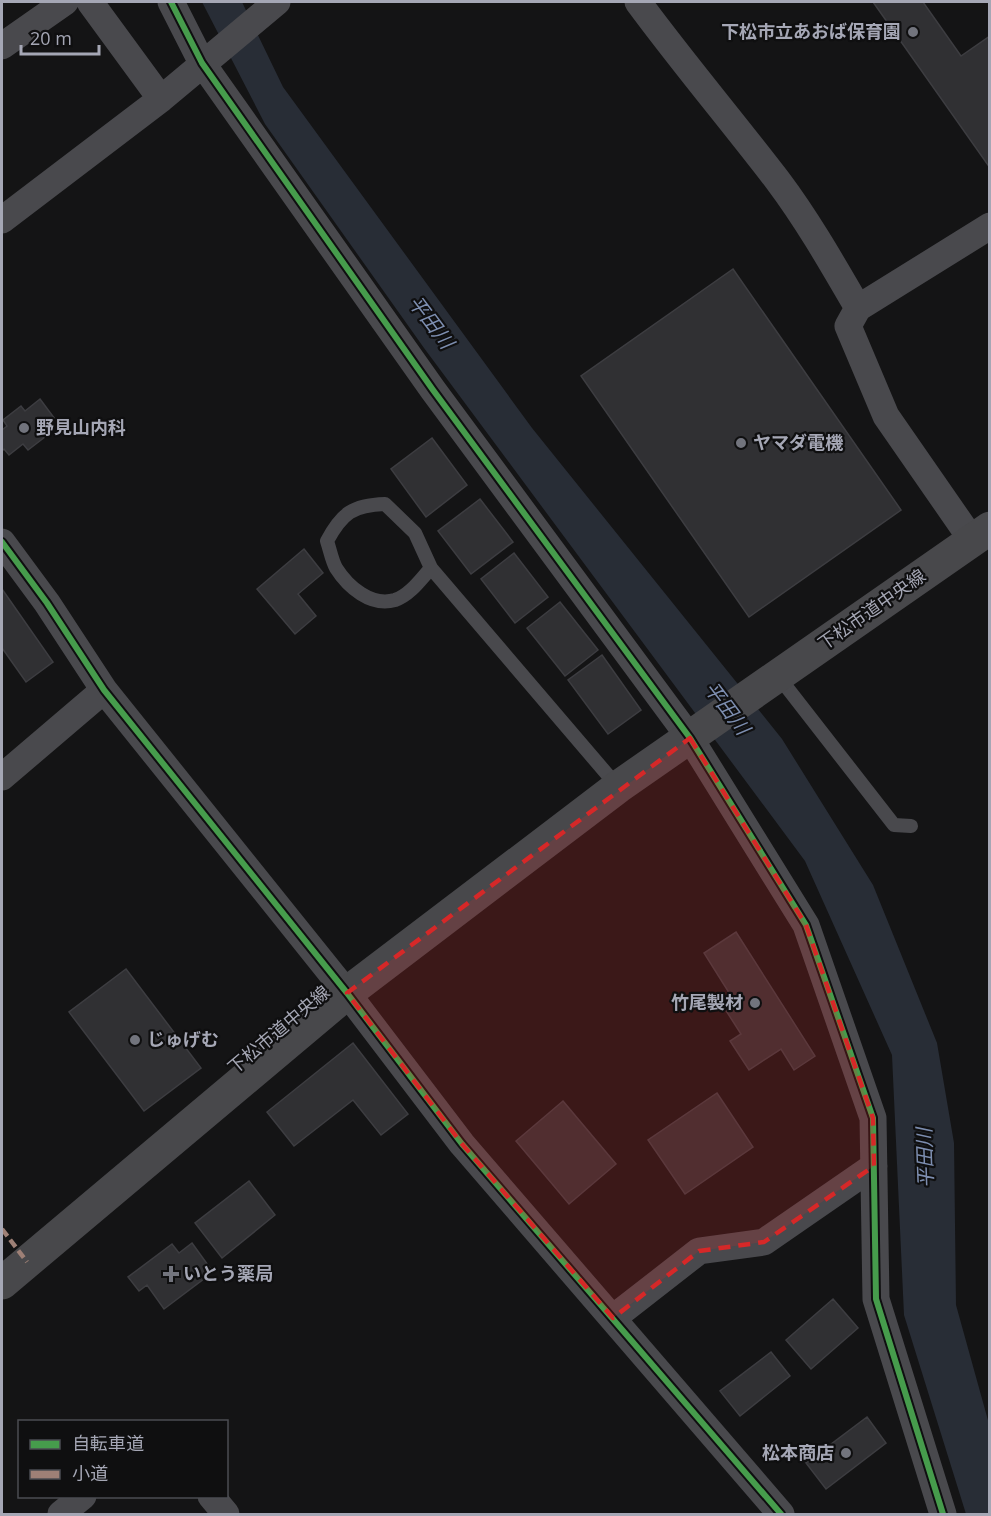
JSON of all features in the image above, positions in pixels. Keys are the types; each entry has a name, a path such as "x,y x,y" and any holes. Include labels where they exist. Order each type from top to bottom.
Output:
{"street":[{"path":"2,46 65,2"},
{"path":"90,2 160,99"},
{"path":"171,2 207,60 433,390 696,733 806,925 873,1118 876,1299 943,1515"},
{"path":"638,2 778,182 821,245 858,308"},
{"path":"2,220 160,99 268,9"},
{"path":"981,534 886,416 848,326 858,308 990,226"},
{"name":"下松市道中央線","path":"2,1283 347,993 618,787 981,534"},
{"path":"2,542 47,603 104,690 347,993 462,1144 781,1515"},
{"path":"2,777 104,690"},
{"path":"613,1318 699,1251 764,1242 874,1166"},
{"path":"62,1515 82,1498"},
{"path":"212,1498 226,1515"}],"lane":[{"path":"431,568 413,588 396,600 377,600 358,593 336,568 327,541 337,522 362,505 385,504 415,533 431,568 618,787"},
{"path":"766,684 894,825 910,826"}],"highlighted area":[{"path":"690,738 806,925 873,1118 874,1166 764,1242 699,1251 613,1318 462,1144 347,993"}],"water":[{"name":"平田川","path":"202,2 242,2 283,87 532,428 782,739 873,885 937,1043 954,1143 956,1305 989,1424 989,1514 966,1514 904,1315 892,1055 805,861 424,348 265,124"}],"building":[{"path":"873,2 923,2 961,56 990,36 990,168"},
{"name":"ヤマダ電機","path":"733,269 901,510 749,617 581,376"},
{"name":"野見山内科","path":"40,399 55,419 40,431 45,437 28,450 23,444 9,455 4,449 2,451 2,430 7,426 3,420 21,406 25,411"},
{"path":"432,438 467,485 426,517 391,469"},
{"path":"480,499 513,542 471,574 438,531"},
{"path":"304,549 323,573 298,594 316,616 295,634 257,589"},
{"path":"514,553 548,597 515,623 481,579"},
{"path":"2,589 53,662 26,682 2,648"},
{"path":"560,602 598,650 565,676 527,628"},
{"path":"602,655 641,710 608,734 568,680"},
{"name":"竹尾製材","path":"736,932 815,1056 794,1070 781,1049 749,1070 730,1041 741,1034 723,1006 733,999 704,953"},
{"name":"じゅげむ","path":"126,969 201,1068 144,1111 69,1012"},
{"path":"353,1043 408,1114 381,1135 353,1100 294,1146 267,1112"},
{"path":"717,1093 753,1147 685,1194 648,1140"},
{"path":"563,1101 616,1164 569,1204 516,1141"},
{"path":"249,1181 275,1215 222,1258 195,1223"},
{"name":"いとう薬局","path":"192,1243 213,1272 164,1309 147,1285 139,1291 128,1277 172,1244 179,1253"},
{"path":"833,1299 858,1328 811,1369 786,1340"},
{"path":"771,1352 790,1376 740,1416 720,1391"},
{"name":"松本商店","path":"867,1417 886,1443 826,1489 806,1463"}],"marked path":[{"path":"2,1229 27,1262"}],"cycle path":[{"path":"171,2 202,63 433,390 690,738 806,925 873,1118 876,1299 943,1514"},
{"path":"2,542 47,603 104,690 347,993 462,1144 781,1514"}],"place":[{"name":"下松市立あおば保育園","path":"913,32"},
{"name":"野見山内科","path":"24,428"},
{"name":"ヤマダ電機","path":"741,443"},
{"name":"竹尾製材","path":"755,1003"},
{"name":"じゅげむ","path":"135,1040"},
{"name":"いとう薬局","path":"171,1274"},
{"name":"松本商店","path":"846,1453"}]}
